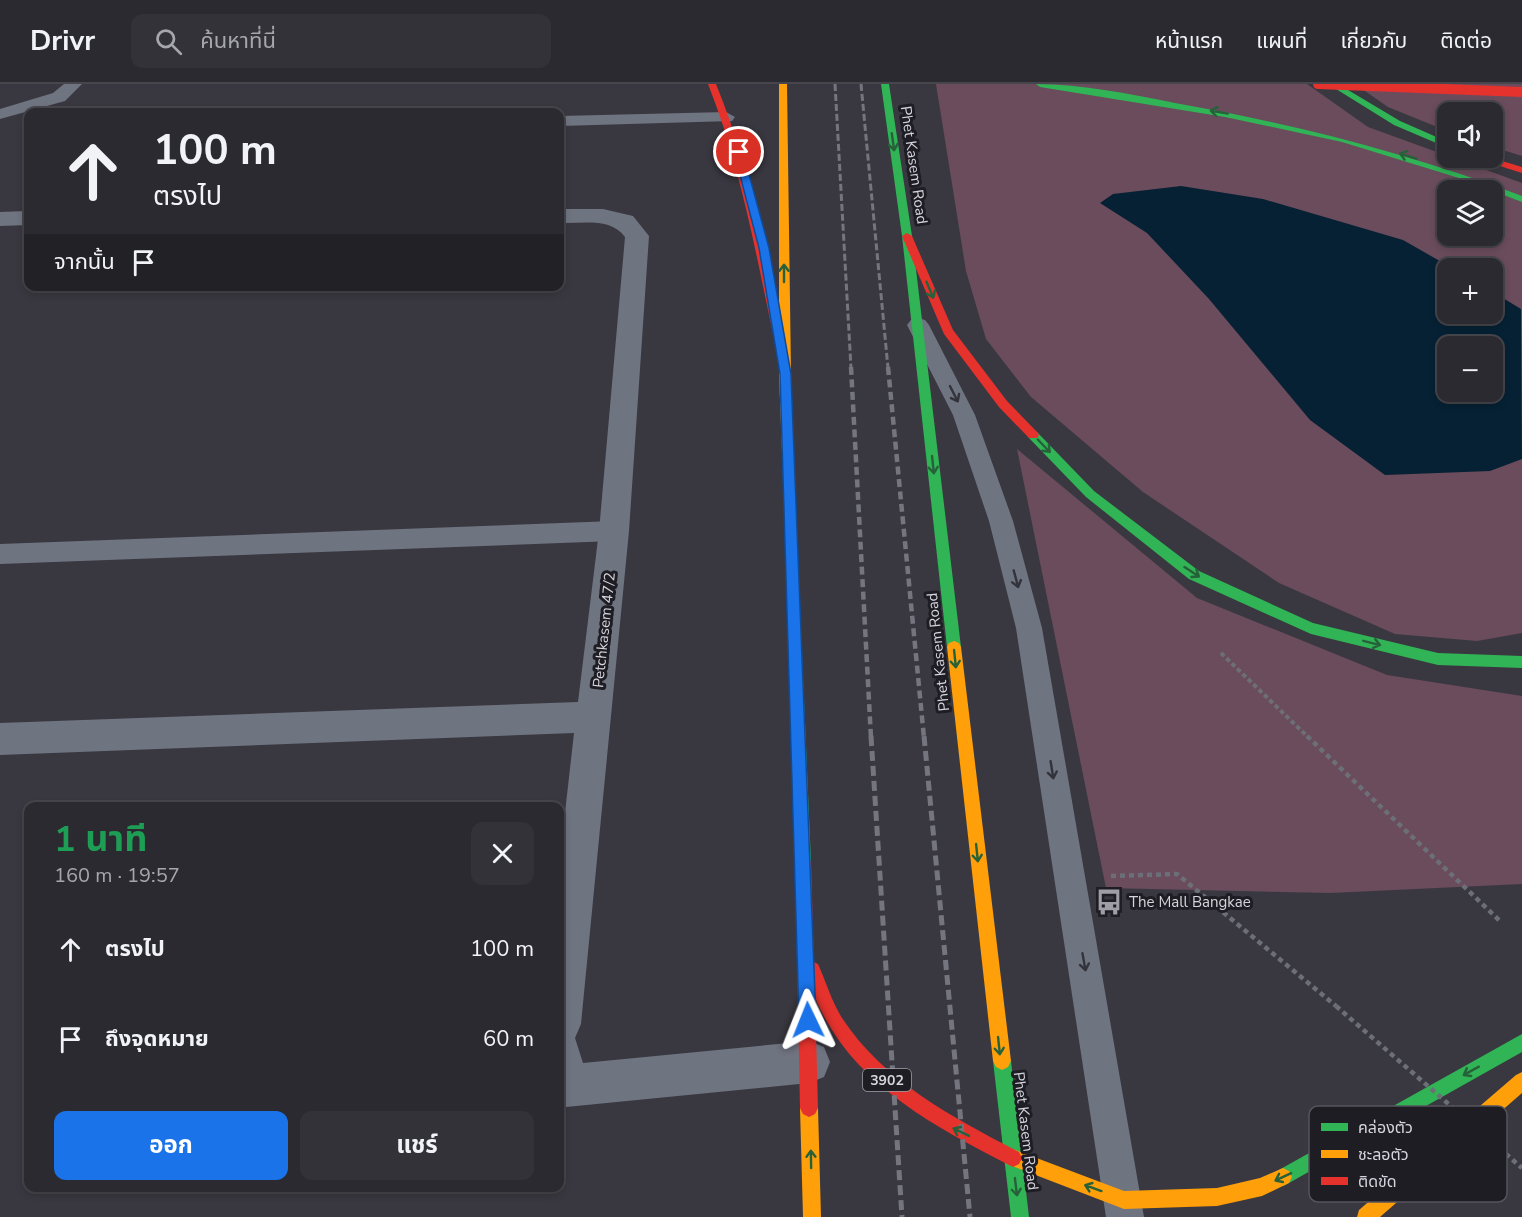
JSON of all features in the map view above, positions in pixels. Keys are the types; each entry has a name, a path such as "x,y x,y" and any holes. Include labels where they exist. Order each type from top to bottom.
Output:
{"main road":[{"path":"712,84 739,152 764,248 785,374"},
{"path":"783,84 785,374 806,957 812,1217"},
{"name":"Phet Kasem Road","path":"885,84 907,236 1020,1217"},
{"path":"1040,84 1288,123 1429,162 1522,199"},
{"path":"1318,84 1522,92"},
{"path":"1332,84 1397,123 1437,140"},
{"path":"1503,164 1522,170"},
{"path":"907,236 948,331 1003,405 1090,494 1194,575 1311,628 1438,659 1522,662"},
{"name":"3902","path":"806,957 840,1030 871,1065 912,1102 950,1126 1013,1158 1125,1208 1217,1197 1262,1187 1309,1164"},
{"name":"3902","path":"1411,1106 1522,1042"},
{"path":"1493,1106 1522,1081"},
{"path":"1366,1217 1383,1202"}],"street":[{"name":"Petchkasem 47/2","path":"564,216 603,216 625,221 637,236 614,531 564,989"},
{"path":"0,219 24,218"},
{"path":"0,739 595,717"},
{"path":"564,1075 566,1086 809,1062"}],"lane":[{"path":"0,114 59,97 74,84"},
{"path":"564,121 726,117"},
{"path":"917,324 964,415 1001,521 1029,628 1125,1208"},
{"path":"0,554 614,531"}],"path":[{"path":"1221,653 1501,922"},
{"path":"1102,876 1177,874 1336,1006 1451,1106"},
{"path":"1507,1155 1522,1168"}],"shaded area":[{"path":"936,84 1307,84 1368,127 1437,152 1437,168 1481,168 1522,183 1522,633 1477,641 1395,634 1279,583 1143,492 1031,397 986,339 966,271"},
{"path":"1355,84 1522,84 1522,156 1503,150 1503,102 1437,102 1437,127 1388,107"},
{"path":"1017,449 1197,598 1387,675 1522,696 1522,884 1330,893 1106,888"}],"water":[{"path":"1181,186 1263,199 1403,240 1437,259 1437,324 1503,324 1503,298 1521,309 1522,459 1490,471 1385,475 1310,420 1209,299 1147,233 1100,203 1113,194"}],"railway":[{"path":"835,84 851,368"},
{"path":"861,84 888,368"},
{"path":"851,367 871,738"},
{"path":"888,367 924,738"},
{"path":"871,736 902,1217"},
{"path":"924,736 970,1217"}],"traffic: fast":[{"path":"885,84 907,236 954,647"},
{"path":"1040,84 1225,114 1344,140 1462,176 1522,199"},
{"path":"1332,84 1397,123 1437,140"},
{"path":"1033,435 1090,494 1194,575 1311,628 1438,659 1522,662"},
{"path":"792,559 803,862"},
{"path":"1410,1106 1522,1043"},
{"path":"1002,1061 1020,1217"},
{"path":"1283,1177 1309,1162"}],"traffic: slow":[{"path":"783,84 785,374 792,559"},
{"path":"954,647 1002,1061"},
{"path":"1493,1106 1522,1081"},
{"path":"809,1108 812,1217"},
{"path":"1013,1158 1124,1200 1217,1197 1262,1187 1283,1177"},
{"path":"1366,1217 1383,1202"}],"traffic: jam":[{"path":"712,84 727,121 746,184 780,343"},
{"path":"1318,84 1522,92"},
{"path":"1503,164 1522,170"},
{"path":"907,236 948,331 1003,404 1033,435"},
{"path":"803,862 809,1108"},
{"path":"812,970 837,1025 872,1068 916,1103 1013,1158"}],"place":[{"name":"The Mall Bangkae","path":"1109,902"}],"route":[{"path":"739,152 764,248 785,374 808,1020"}]}
